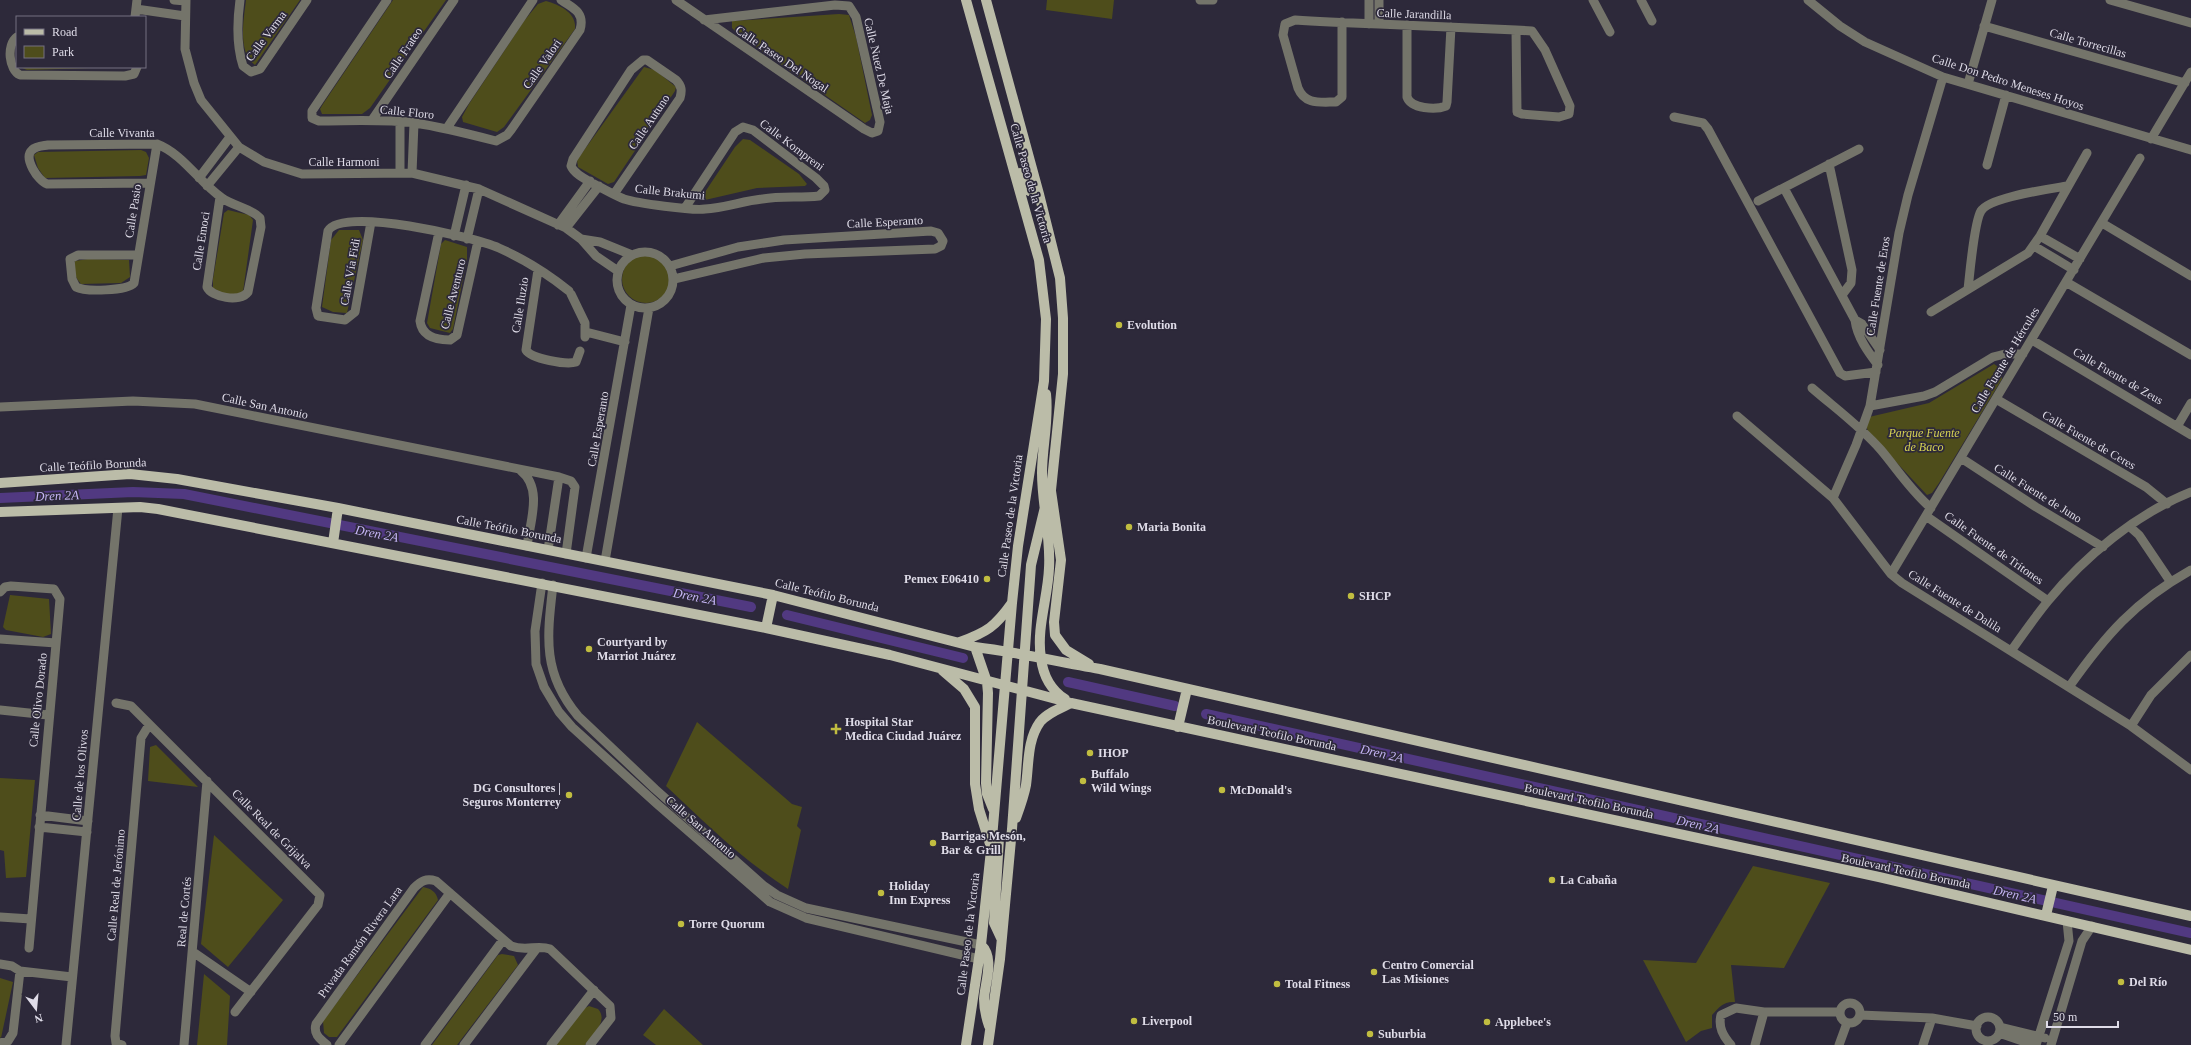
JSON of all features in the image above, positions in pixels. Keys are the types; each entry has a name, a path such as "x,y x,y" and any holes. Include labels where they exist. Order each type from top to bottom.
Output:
{"main road":[{"name":"Calle Paseo de la Victoria","path":"966,0 1043,278 1046,319 1044,381 1018,546 995,812 981,945 966,1045"},
{"name":"Calle Paseo de la Victoria","path":"986,0 1039,194 1060,278 1063,318 1063,374 1051,490 1045,507 1031,565 1012,829 1002,940 988,1045"},
{"path":"1011,161 1017,164 1029,191 1039,194"},
{"path":"1044,381 1047,412 1042,474 1049,569 1041,633 1041,658 1045,673 1056,693 1071,703"},
{"name":"Calle Teófilo Borunda","path":"0,483 145,474 548,550 773,595 975,647 1008,651"},
{"path":"1051,490 1061,560 1054,622 1055,635 1060,645 1069,653 1100,669"},
{"path":"0,512 118,508 158,509 333,538 890,655 1005,686"},
{"path":"333,538 338,511"},
{"path":"766,628 773,595"},
{"path":"960,642 988,630 999,621 1012,603"},
{"path":"975,647 987,682 986,783 987,794 995,812 1000,833 994,923 1002,940"},
{"name":"Boulevard Teofilo Borunda","path":"1008,651 1100,669 1188,689 2052,890 2191,916"},
{"path":"940,669 964,688 975,707 975,784 979,809 991,850"},
{"name":"Boulevard Teofilo Borunda","path":"1005,686 1071,703 1178,727 1305,752 2047,912 2067,921 2191,950"},
{"path":"1178,727 1188,689"},
{"path":"1012,829 1024,792 1030,748 1035,732 1041,721 1056,710 1071,703"},
{"path":"2047,912 2052,890"},
{"path":"981,945 988,955 984,999 985,1015 990,1030"}],"street":[{"path":"174,0 186,1"},
{"name":"Calle Varma","path":"240,0 237,31 242,62 246,70 251,72 260,69 307,0"},
{"name":"Calle Floro","path":"387,0 312,111 311,115 315,120 372,120 414,123 447,128 496,140"},
{"name":"Calle Frateo","path":"372,120 454,0"},
{"path":"447,128 533,0"},
{"name":"Calle Valori","path":"496,140 507,135 511,130 580,30 582,23 578,10 561,0"},
{"name":"Calle Paseo Del Nogal","path":"676,0 864,129 875,132"},
{"path":"1200,0 1213,0"},
{"path":"1368,0 1369,24"},
{"path":"1379,0 1379,24"},
{"path":"1593,0 1610,32"},
{"path":"1641,0 1652,21"},
{"name":"Calle Don Pedro Meneses Hoyos","path":"1808,0 1840,26 1864,42 1943,77 2191,150"},
{"path":"1968,84 1992,0"},
{"path":"2110,0 2120,1 2191,23"},
{"name":"Calle Harmoni","path":"186,1 185,49 194,83 201,100 239,147 264,162 302,174 412,173 479,190 562,226 581,239 596,256 618,271"},
{"name":"Calle Nuez De Maja","path":"704,20 835,5 850,6 856,17 880,122 879,129 875,132"},
{"path":"136,9 185,16"},
{"name":"Calle Jarandilla","path":"1342,22 1342,97 1336,102 1311,102 1301,96 1283,35 1285,24 1295,20 1342,22 1369,24 1407,25 1516,30 1532,31 1545,50 1570,106 1569,114 1565,116 1522,114 1517,112 1516,30"},
{"path":"1407,25 1408,102 1413,105 1441,108 1446,106 1447,102 1451,27"},
{"name":"Calle Torrecillas","path":"1984,26 2185,83"},
{"path":"16,39 11,46 10,53 12,66 15,73 20,76 125,76 134,74 137,68"},
{"name":"Calle Autuno","path":"571,163 631,70 639,62 647,60 676,80 681,88 680,98 614,194"},
{"path":"2151,139 2191,72"},
{"name":"Calle Fuente de Eros","path":"1833,498 1856,445 1870,406 1903,218 1943,77"},
{"path":"1987,165 2006,95"},
{"path":"1674,117 1703,123 1708,129 1840,373 1845,376 1877,368 1856,328 1855,320 1784,188"},
{"path":"400,122 400,173"},
{"path":"412,173 414,123"},
{"name":"Calle Kompreni","path":"685,208 735,132 743,127 753,130 816,178 824,186 825,190"},
{"path":"199,178 230,137"},
{"name":"Calle Vivanta","path":"150,183 52,184 39,180 29,158 32,150 48,145 157,144 170,150 220,197 253,212 260,218"},
{"name":"Calle Pasio","path":"138,255 78,255 70,259 69,263 72,279 78,288 123,289 134,283 157,144"},
{"path":"207,186 239,147"},
{"path":"1758,201 1859,149"},
{"path":"1931,312 2021,258 2034,246 2087,153"},
{"name":"Calle Fuente de Hércules","path":"1891,574 2140,158"},
{"name":"Calle Brakumi","path":"571,163 574,171 598,186 629,200 685,208 706,209 762,198 820,196 825,190"},
{"path":"1829,164 1852,270 1851,283 1842,295"},
{"path":"562,226 590,181"},
{"path":"454,236 466,186"},
{"path":"562,226 598,186"},
{"path":"1968,289 1978,218 1984,207 2000,200 2068,186"},
{"path":"371,222 419,227 467,239 479,190"},
{"name":"Calle Emoci","path":"220,197 207,281 207,287 212,293 237,299 242,298 248,292 261,227 260,218"},
{"name":"Calle Vía Fidi","path":"344,222 371,222 355,312 345,320 318,316 316,308 328,231 333,225 344,222"},
{"path":"2102,223 2191,276"},
{"name":"Calle Aventuro","path":"439,232 420,321 422,330 429,336 450,340 457,335 478,241"},
{"name":"Calle Esperanto","path":"670,266 761,243 815,237 935,232 941,235 943,241 941,246 935,249 805,254 764,258 674,279"},
{"path":"892,234 894,251"},
{"path":"2040,236 2080,259"},
{"name":"Calle Iluzio","path":"467,239 498,247 538,270 570,293 583,318 586,334 625,342"},
{"name":"Calle Harmoni","path":"581,239 600,242 632,255"},
{"path":"2034,246 2074,270"},
{"path":"643,252 654,253 663,258 670,266 674,279 672,290 667,299 659,305 649,308 631,305 620,294 617,279 618,271 624,261 632,255 643,252"},
{"name":"Calle Iluzio","path":"538,270 526,350 532,356 568,364 576,362 580,351"},
{"path":"2066,282 2191,355"},
{"name":"Calle Esperanto","path":"586,558 631,305"},
{"path":"605,561 649,308"},
{"path":"1855,320 1862,324 1880,350"},
{"name":"Calle Fuente de Zeus","path":"2032,340 2191,434"},
{"path":"1870,406 1924,396 1935,392 1993,358 2005,354 2023,354"},
{"name":"Calle Fuente de Tritones","path":"1812,388 1861,429 1916,494 1928,512 2048,601"},
{"name":"Calle Fuente de Ceres","path":"1996,399 2146,487 2167,504"},
{"name":"Calle San Antonio","path":"0,407 133,401 195,404 521,471 559,477 571,481 575,487 566,554"},
{"path":"2178,425 2191,403"},
{"name":"Calle Fuente de Dalila","path":"1737,416 1833,498 1891,574 1914,591 2131,726 2188,768"},
{"name":"Calle Fuente de Juno","path":"1961,458 2036,507 2103,547"},
{"path":"521,471 531,481 534,495 527,546"},
{"path":"548,550 559,477"},
{"path":"2011,650 2048,601 2071,576 2103,547 2130,526 2167,504 2191,492"},
{"name":"Calle de los Olivos","path":"66,1045 87,832 98,697 118,508"},
{"path":"2130,526 2139,535 2170,581"},
{"path":"2069,687 2100,645 2126,615 2170,581 2191,570"},
{"name":"Calle San Antonio","path":"542,583 535,631 536,664 544,687 559,712 572,727 653,800 770,902 806,918 979,959"},
{"name":"Calle San Antonio","path":"553,585 548,623 548,651 552,673 567,703 578,716 655,789 764,886 787,900 806,908 981,945"},
{"name":"Calle Olivo Dorado","path":"0,592 4,587 10,586 54,589 60,599 48,715 29,948"},
{"path":"0,639 56,643"},
{"path":"2131,726 2151,695 2191,655"},
{"name":"Calle Real de Grijalva","path":"116,703 131,706 320,895 318,905 235,1012"},
{"path":"0,710 48,715"},
{"name":"Calle Real de Jerónimo","path":"122,1045 116,1043 115,1036 141,738 149,725"},
{"path":"2188,768 2191,756"},
{"name":"Real de Cortés","path":"184,1045 207,781"},
{"path":"40,815 88,820"},
{"path":"39,827 87,832"},
{"name":"Privada Ramón Rivera Lara","path":"326,1045 317,1037 314,1028 316,1024 414,888 420,881 430,879 436,881 503,940 525,950 537,948 550,949 610,1006 612,1015 590,1045"},
{"path":"339,1045 450,893"},
{"path":"0,917 31,919"},
{"path":"2036,1042 2069,941 2067,921"},
{"path":"2000,1030 1993,1040 1983,1043 1978,1036 1977,1026 1982,1020 1989,1018 1996,1021 2000,1030 2036,1042 2051,1042 2082,941 2092,926"},
{"path":"425,1045 503,940"},
{"path":"464,1045 537,948"},
{"path":"193,952 250,992"},
{"path":"0,964 12,966 20,972 72,977"},
{"path":"0,1043 8,1041 13,1033 20,972"},
{"path":"551,1045 594,990"},
{"path":"1851,1003 1859,1008 1860,1014 1856,1022 1847,1023 1842,1019 1840,1012 1844,1005 1851,1003"},
{"path":"1731,1045 1721,1030 1720,1022 1721,1015 1736,1008 1764,1012 1840,1012"},
{"path":"1755,1045 1764,1012"},
{"path":"1860,1014 1932,1018 1977,1026"},
{"path":"1923,1045 1932,1018"},
{"path":"1840,1045 1847,1023"},
{"path":"2000,1030 2026,1035 2036,1042"}],"green space":[{"path":"246,0 300,0 255,65 249,60 244,44 243,25"},
{"path":"393,0 446,0 370,108 362,114 322,114 320,109 323,104"},
{"path":"1047,0 1114,0 1112,19 1046,10"},
{"path":"546,1 566,10 573,18 575,29 504,127 497,132 463,122 462,117 469,104 524,21 538,4"},
{"path":"839,14 849,15 856,37 872,115 870,120 865,123 740,36 732,28 732,21"},
{"path":"644,67 655,70 676,87 675,91 614,182 608,184 578,167 577,160"},
{"path":"22,68 91,68 27,70"},
{"path":"743,139 750,140 799,174 807,184 805,186 757,188 705,200 703,195 735,147"},
{"path":"141,150 146,152 149,158 146,175 140,176 45,178 38,168 34,155 38,152"},
{"path":"228,210 249,215 253,220 243,292 237,296 222,293 213,288 213,279 224,213"},
{"path":"339,230 359,230 363,240 347,313 333,312 322,307 331,240"},
{"path":"445,240 467,247 467,259 453,329 450,333 430,328 427,323 441,244"},
{"path":"641,255 651,255 663,262 670,274 670,284 663,296 651,303 641,303 633,299 626,292 622,284 622,274 626,266 633,259"},
{"path":"88,259 129,260 130,277 121,283 81,284 74,273 73,267 75,261"},
{"name":"Parque Fuente de Baco","path":"1994,364 2001,369 2002,379 1939,483 1932,493 1927,495 1868,432 1866,424 1869,417 1929,403"},
{"path":"10,595 49,599 51,634 43,637 6,630 3,627"},
{"path":"697,722 792,804 802,807 797,826 801,830 788,889 755,866 666,786"},
{"path":"156,745 198,787 148,781 150,747"},
{"path":"0,778 35,780 26,877 6,878 4,851 0,850"},
{"path":"214,835 283,900 228,967 201,944"},
{"path":"1753,866 1830,883 1784,968 1731,965 1735,1002 1728,1002 1719,1007 1712,1015 1712,1028 1701,1031 1686,1042 1643,960 1696,963"},
{"path":"423,887 433,891 438,900 337,1037 329,1037 324,1033 323,1021"},
{"path":"502,954 514,956 518,965 457,1045 432,1045 498,955"},
{"path":"204,974 230,996 227,1045 197,1045"},
{"path":"0,978 13,982 1,1038 0,1037"},
{"path":"589,1006 598,1009 602,1018 598,1028 585,1045 556,1045 583,1009"},
{"path":"664,1009 703,1045 656,1045 643,1035"}],"waterway":[{"name":"Dren 2A","path":"0,498 133,492 184,494 751,607"},
{"name":"Dren 2A","path":"787,615 963,658"},
{"name":"Dren 2A","path":"1068,682 1175,706"},
{"name":"Dren 2A","path":"1206,714 2191,933"}],"place":[{"name":"Evolution","path":"1119,325"},
{"name":"Maria Bonita","path":"1129,527"},
{"name":"Pemex E06410","path":"987,579"},
{"name":"SHCP","path":"1351,596"},
{"name":"Courtyard by Marriot Juárez","path":"589,649"},
{"name":"Hospital Star Medica Ciudad Juárez","path":"836,729"},
{"name":"IHOP","path":"1090,753"},
{"name":"Buffalo Wild Wings","path":"1083,781"},
{"name":"McDonald's","path":"1222,790"},
{"name":"DG Consultores | Seguros Monterrey","path":"569,795"},
{"name":"Barrigas Mesón, Bar & Grill","path":"933,843"},
{"name":"La Cabaña","path":"1552,880"},
{"name":"Holiday Inn Express","path":"881,893"},
{"name":"Torre Quorum","path":"681,924"},
{"name":"Centro Comercial Las Misiones","path":"1374,972"},
{"name":"Del Río","path":"2121,982"},
{"name":"Total Fitness","path":"1277,984"},
{"name":"Liverpool","path":"1134,1021"},
{"name":"Applebee's","path":"1487,1022"},
{"name":"Suburbia","path":"1370,1034"}]}
